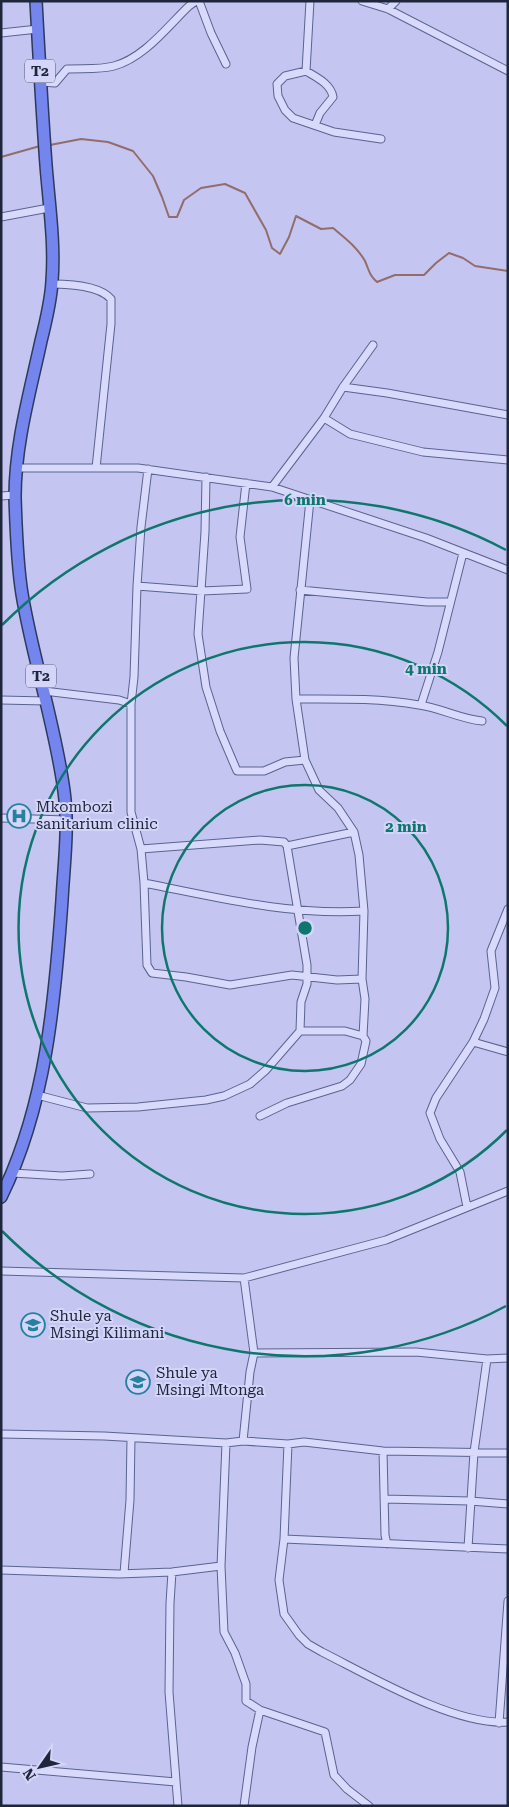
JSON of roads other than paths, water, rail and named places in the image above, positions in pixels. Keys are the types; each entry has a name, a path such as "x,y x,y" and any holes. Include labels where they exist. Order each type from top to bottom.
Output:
{"highway":[{"name":"T2","path":"1,1197 24,1143 37,1095 58,959 68,836 64,791 22,593 15,495 24,419 52,284 52,244 36,1"}],"street":[{"path":"41,82 55,83 67,69 113,66 127,61 144,50 189,6 197,1 226,64"},
{"path":"306,71 310,1"},
{"path":"362,1 388,9 508,71"},
{"path":"388,9 396,1"},
{"path":"1,33 38,28"},
{"path":"315,125 320,114 333,96 332,92 327,85 306,71 285,76 277,84 278,96 293,118 334,132 381,139"},
{"path":"1,217 49,208"},
{"path":"52,284 75,284 110,296 111,299 111,324 96,468"},
{"path":"272,487 324,418 342,387 373,345"},
{"path":"342,387 508,415"},
{"path":"324,418 350,434 423,452 508,460"},
{"path":"17,468 148,469 272,487 426,538 508,570"},
{"path":"148,469 141,527 131,704 131,812 141,849 147,965 152,973 186,976 230,985 292,974 337,980 362,980"},
{"path":"206,477 202,591 198,634 206,687 220,731 237,770 264,771 285,762 305,760"},
{"path":"137,586 202,591 247,589 240,537 246,483"},
{"path":"1,496 15,495"},
{"path":"260,1116 287,1103 342,1086 350,1080 361,1064 366,1041 363,1036 365,999 362,980 364,911 359,855 354,832 338,808 319,790 305,760 296,699 294,658 310,500"},
{"path":"421,705 438,652 463,553"},
{"path":"300,590 427,602 450,602"},
{"path":"1,700 45,696 119,700 131,704"},
{"path":"296,699 366,699 421,705 471,720 482,721"},
{"path":"1,818 66,820"},
{"path":"287,846 354,832"},
{"path":"37,1095 87,1108 138,1107 206,1100 224,1096 250,1084 266,1070 300,1031 301,1002 307,984 307,976 287,846 284,842 260,840 141,849"},
{"path":"144,883 240,902 297,910 364,911"},
{"path":"467,1207 460,1172 440,1139 430,1113 436,1098 473,1042 495,988 491,951 508,909"},
{"path":"300,1031 346,1031 363,1036"},
{"path":"473,1042 508,1052"},
{"path":"13,1172 62,1176 90,1174"},
{"path":"1,1271 244,1278 386,1240 508,1191"},
{"path":"243,1441 250,1372 254,1353 244,1278"},
{"path":"254,1353 416,1352 487,1359 508,1358"},
{"path":"468,1548 474,1452 487,1359"},
{"path":"1,1434 288,1444 304,1442 383,1451 508,1453"},
{"path":"124,1574 130,1500 130,1438"},
{"path":"226,1442 221,1566 224,1632 235,1653 246,1684 246,1701 260,1710 325,1732 334,1775 347,1789 369,1806"},
{"path":"288,1444 284,1539 279,1580 284,1614 298,1634 308,1644 437,1707 460,1716 499,1723 508,1722"},
{"path":"383,1451 385,1535 387,1544"},
{"path":"384,1498 508,1504"},
{"path":"284,1539 508,1549"},
{"path":"1,1570 124,1574 172,1572 221,1566"},
{"path":"172,1572 169,1692 178,1806"},
{"path":"499,1723 507,1605"},
{"path":"244,1806 252,1746 260,1710"},
{"path":"1,1767 176,1782"}],"waterway":[{"path":"50,145 81,139 108,142 133,151 153,176 169,217 177,217 184,200 201,188 225,184 245,193 266,230 272,248 280,254 289,237 296,216 321,229 333,228 358,251 377,282 395,275 424,275 449,253 463,258 475,266 508,271"},
{"path":"1,157 40,146"}],"place":[{"name":"Mkombozi sanitarium clinic","path":"19,816"},
{"name":"Shule ya Msingi Kilimani","path":"33,1325"},
{"name":"Shule ya Msingi Mtonga","path":"138,1382"}]}
